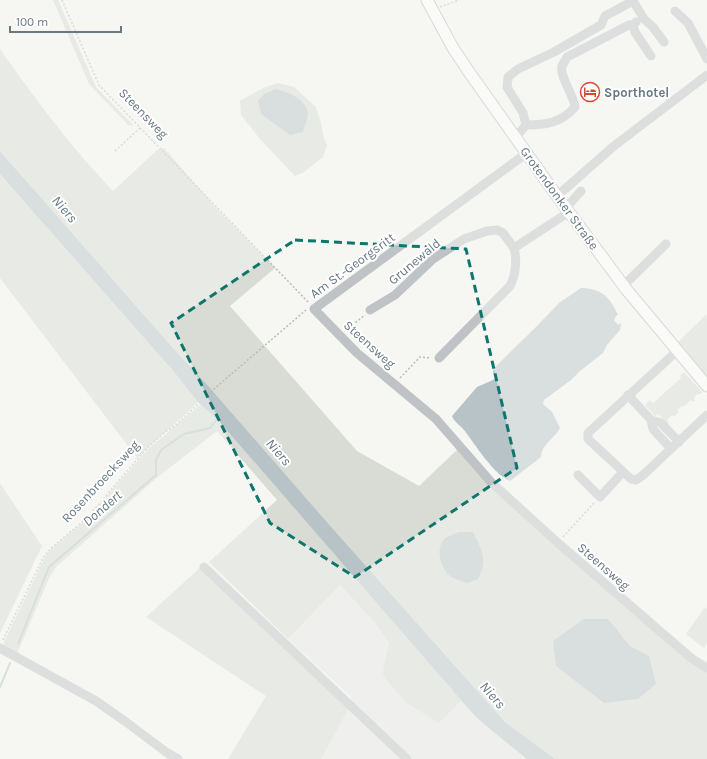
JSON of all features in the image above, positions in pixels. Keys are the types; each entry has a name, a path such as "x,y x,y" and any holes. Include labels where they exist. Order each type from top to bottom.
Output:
{"main road":[{"name":"Grotendonker Straße","path":"427,0 453,48 567,210 624,285 707,386"}],"street":[{"path":"526,125 523,113 507,87 508,77 518,69 554,52 601,25 605,16 633,1 643,17 653,27 664,42"},
{"path":"675,11 688,23 707,59"},
{"path":"526,125 543,125 561,119 568,116 575,107 574,100 562,72 562,67 567,57 629,25 633,25 643,17"},
{"path":"633,25 635,32 650,56"},
{"path":"557,196 614,146 707,75"},
{"path":"516,137 526,125"},
{"name":"Am St.-Georgsritt","path":"314,309 527,152"},
{"path":"439,358 510,286 513,280 516,257 514,248 567,210 581,191"},
{"name":"Grunewald","path":"370,310 395,295 433,260 464,239 487,231 497,230 503,233 514,248"},
{"path":"624,285 666,244"},
{"name":"Steensweg","path":"314,309 357,353 436,419 491,482 558,543 691,658 707,668"},
{"path":"677,351 628,395 587,435 589,441 631,479 638,479 707,415"},
{"path":"628,395 651,420 653,429 671,449"},
{"path":"651,420 661,423 679,442"},
{"path":"578,476 600,497 623,472"},
{"path":"204,567 407,759"},
{"path":"1,645 13,655 96,701 166,752 178,759"}],"path":[{"name":"Steensweg","path":"62,0 99,85 314,309"},
{"path":"432,10 459,0"},
{"path":"115,151 140,128"},
{"name":"Am St.-Georgsritt","path":"198,404 306,310 314,309"},
{"path":"339,334 361,319 370,310"},
{"path":"395,384 420,357 439,358"},
{"name":"Rosenbroecksweg","path":"1,645 43,558 50,549 87,518 147,448 165,432 177,424 198,404"},
{"path":"558,543 600,497"}],"highlighted area":[{"path":"295,240 466,249 517,468 355,577 270,523 171,323"}],"shaded area":[{"path":"53,0 58,0 96,87 134,126 128,125 89,84"},
{"path":"0,49 54,122 113,191 157,150 164,148 219,211 275,268 230,306 357,451 419,486 460,447 491,482 707,668 707,759 555,759 505,722 0,151"},
{"path":"278,83 294,87 316,107 327,146 323,157 304,172 295,176 260,139 241,115 240,101 263,88"},
{"path":"276,89 296,97 307,108 308,114 303,132 290,135 261,114 258,101 264,94"},
{"path":"0,151 505,722 555,759 527,759 475,716 217,419 198,402 174,372 0,174"},
{"path":"0,174 174,372 198,402 137,458 0,278"},
{"path":"581,288 588,288 599,292 612,303 618,315 614,320 618,325 621,323 620,330 607,345 603,353 544,400 543,404 552,412 560,428 543,449 541,457 510,481 497,472 452,416 477,387 495,378 493,372 494,368 559,303"},
{"path":"707,314 706,318 707,377 677,343"},
{"path":"684,372 703,393 696,395 694,398 695,401 693,402 691,400 677,410 679,412 674,417 672,415 667,420 669,423 668,424 658,414 655,416 645,405 650,400 653,403 681,378 680,376"},
{"path":"201,404 217,419 462,700 439,723 405,702 383,676 389,643 375,623 340,585 288,639 209,562 277,500 217,431 159,476 56,567 50,576 17,654 4,646 4,642 44,559 50,550 87,519 148,449"},
{"path":"0,483 42,546 0,633"},
{"path":"459,532 473,532 483,556 483,567 478,579 467,583 450,576 446,572 443,568 440,556 443,541 447,537"},
{"path":"202,566 349,708 321,759 228,759 266,696 146,617"},
{"path":"340,585 375,623 389,643 384,665 439,723 462,700 475,716 527,759 321,759 349,708 351,697 288,639"},
{"path":"705,607 707,609 707,643 704,648 686,634"},
{"path":"584,619 608,619 630,646 649,656 656,684 638,699 604,703 556,666 553,641"}],"waterway":[{"name":"Dondert","path":"18,644 49,567 156,475 156,460 161,450 184,434 210,428 218,418"},
{"name":"Dondert","path":"0,687 10,663"}],"place":[{"name":"Sporthotel","path":"590,92"}],"water label":[{"name":"Niers","path":"65,209"},
{"name":"Niers","path":"279,452"},
{"name":"Niers","path":"493,695"}]}
